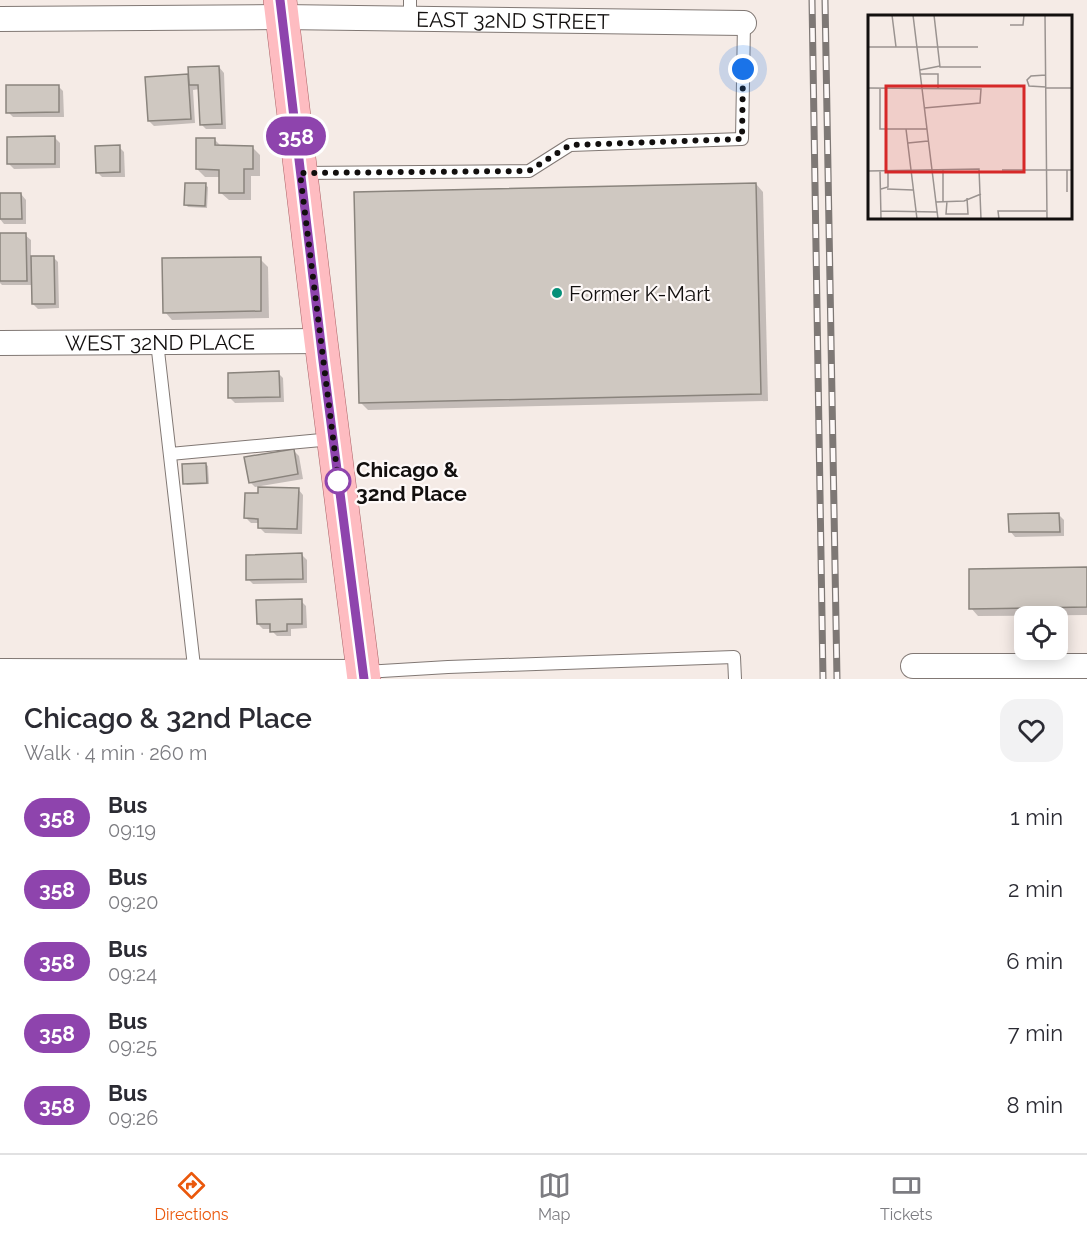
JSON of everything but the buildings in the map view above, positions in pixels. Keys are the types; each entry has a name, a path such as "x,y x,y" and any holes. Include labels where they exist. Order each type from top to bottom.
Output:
{"main road":[{"path":"281,9 363,676"}],"street":[{"name":"EAST 32ND STREET","path":"0,19 281,9 410,9 744,23"},
{"name":"WEST 32ND PLACE","path":"0,343 321,341"},
{"path":"913,666 1087,666"},
{"path":"6,674 363,676"}],"lane":[{"path":"300,173 529,171 570,145 742,139 744,23"},
{"path":"157,342 195,675"},
{"path":"170,454 333,439"},
{"path":"363,676 734,657 735,679"}],"railway":[{"path":"812,0 823,679"},
{"path":"825,0 837,679"}],"bus line":[{"name":"358","path":"280,0 364,679"}],"place":[{"name":"Former K-Mart","path":"557,293"},
{"name":"Chicago & 32nd Place","path":"338,481"}],"route":[{"path":"338,481 339,486 300,173 529,171 570,145 742,139 743,69"}]}
